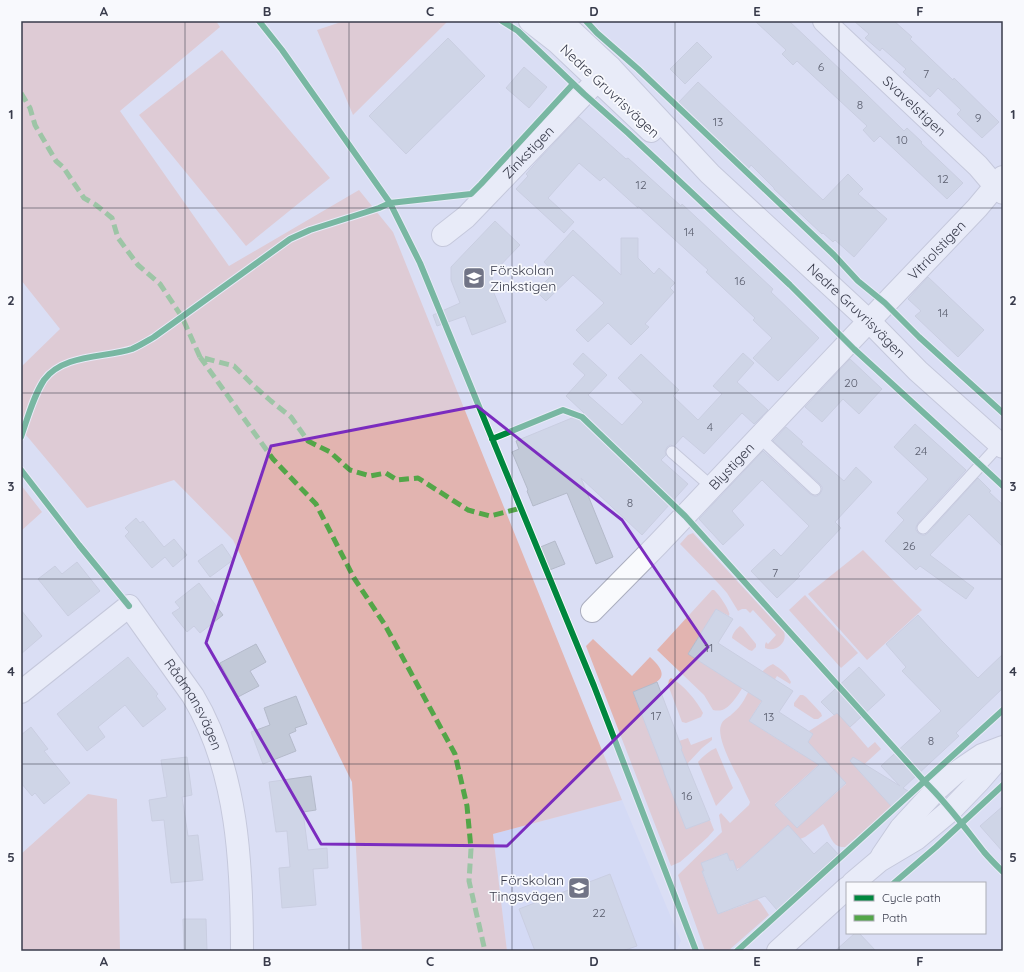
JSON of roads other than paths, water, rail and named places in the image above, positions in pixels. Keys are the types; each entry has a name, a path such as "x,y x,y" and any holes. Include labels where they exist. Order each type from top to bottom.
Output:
{"street":[{"name":"Nedre Gruvrisvägen","path":"530,21 557,42 604,73"},
{"name":"Nedre Gruvrisvägen","path":"561,21 604,73 710,174 869,320 918,371 1002,445"},
{"name":"Svavelstigen","path":"824,21 1000,185"},
{"name":"Zinkstigen","path":"443,235 466,217 604,73"},
{"name":"Vitriolstigen","path":"869,320 976,208 1000,185"},
{"name":"Blystigen","path":"592,611 658,544 869,320"},
{"name":"Rådmansvägen","path":"21,692 129,606 193,696 200,708 217,747 230,795 236,830 242,904 242,951"},
{"path":"879,861 901,828 935,791 954,774 982,755 1003,747"},
{"path":"854,882 879,861 916,839 951,810 979,781 1003,752"},
{"path":"778,951 846,889"}],"lane":[{"path":"759,437 815,490"},
{"path":"923,528 1002,445"},
{"path":"672,452 712,487"}],"place":[{"name":"Förskolan Zinkstigen","path":"474,278"},
{"name":"Förskolan Tingsvägen","path":"579,888"}]}
